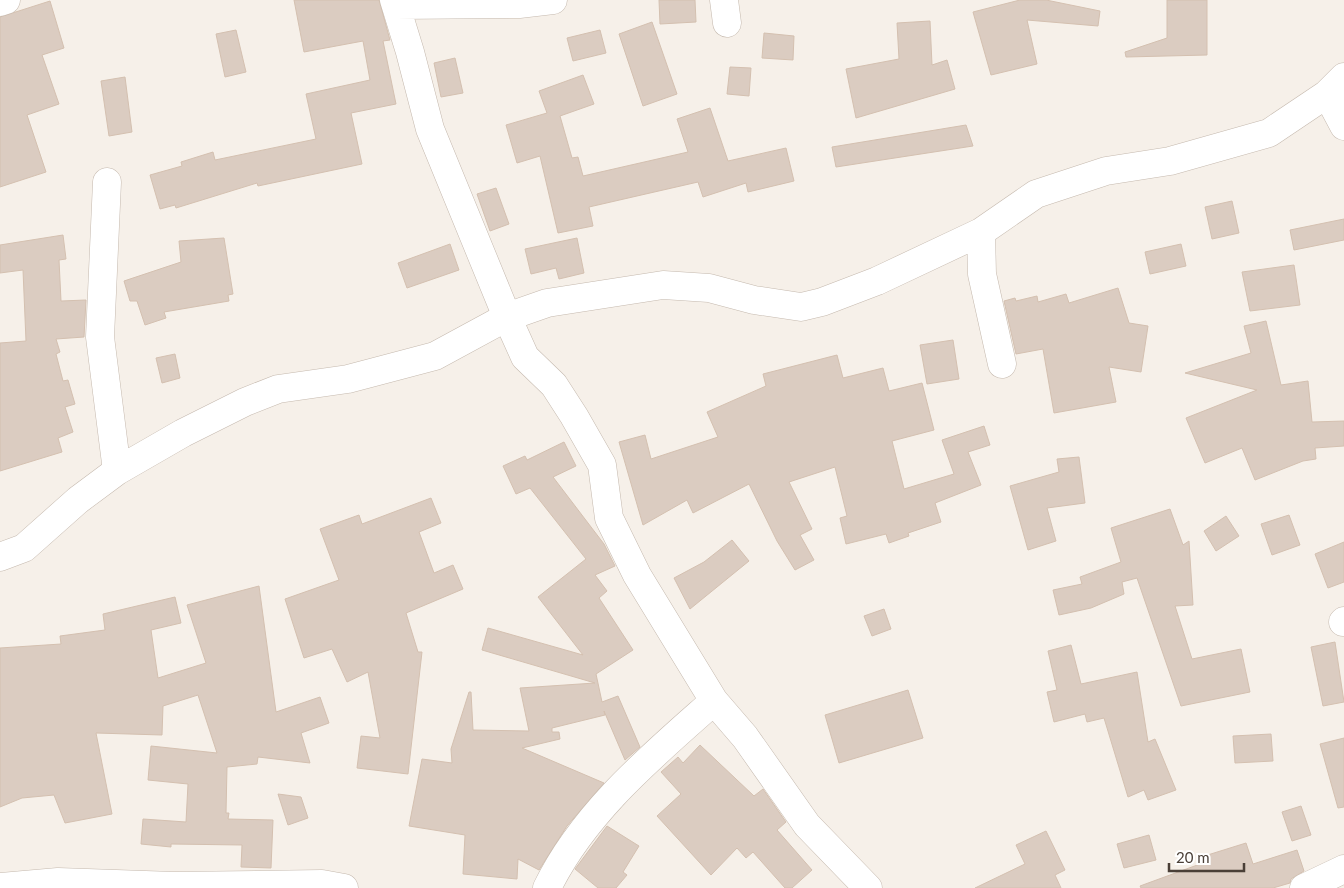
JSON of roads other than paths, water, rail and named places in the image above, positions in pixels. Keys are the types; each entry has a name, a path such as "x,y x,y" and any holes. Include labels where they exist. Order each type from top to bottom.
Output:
{"street":[{"path":"0,2 6,0"},
{"path":"553,0 519,4 395,2 430,129 525,357 554,385 602,465 609,518 637,575 714,701 745,737 806,825 868,888"},
{"path":"0,557 24,548 78,500 117,471 184,433 245,402 278,390 348,379 435,356 507,317 547,303 663,285 709,288 754,300 801,306 822,302 876,281 981,232 1036,194 1106,170 1170,161 1269,133 1336,85 1344,126"},
{"path":"107,182 100,337 117,471"},
{"path":"981,232 982,274 1002,364"},
{"path":"547,888 568,849 608,802 650,757 714,701"},
{"path":"1304,888 1344,869"},
{"path":"0,887 58,882 174,886 322,884 344,888"}]}
